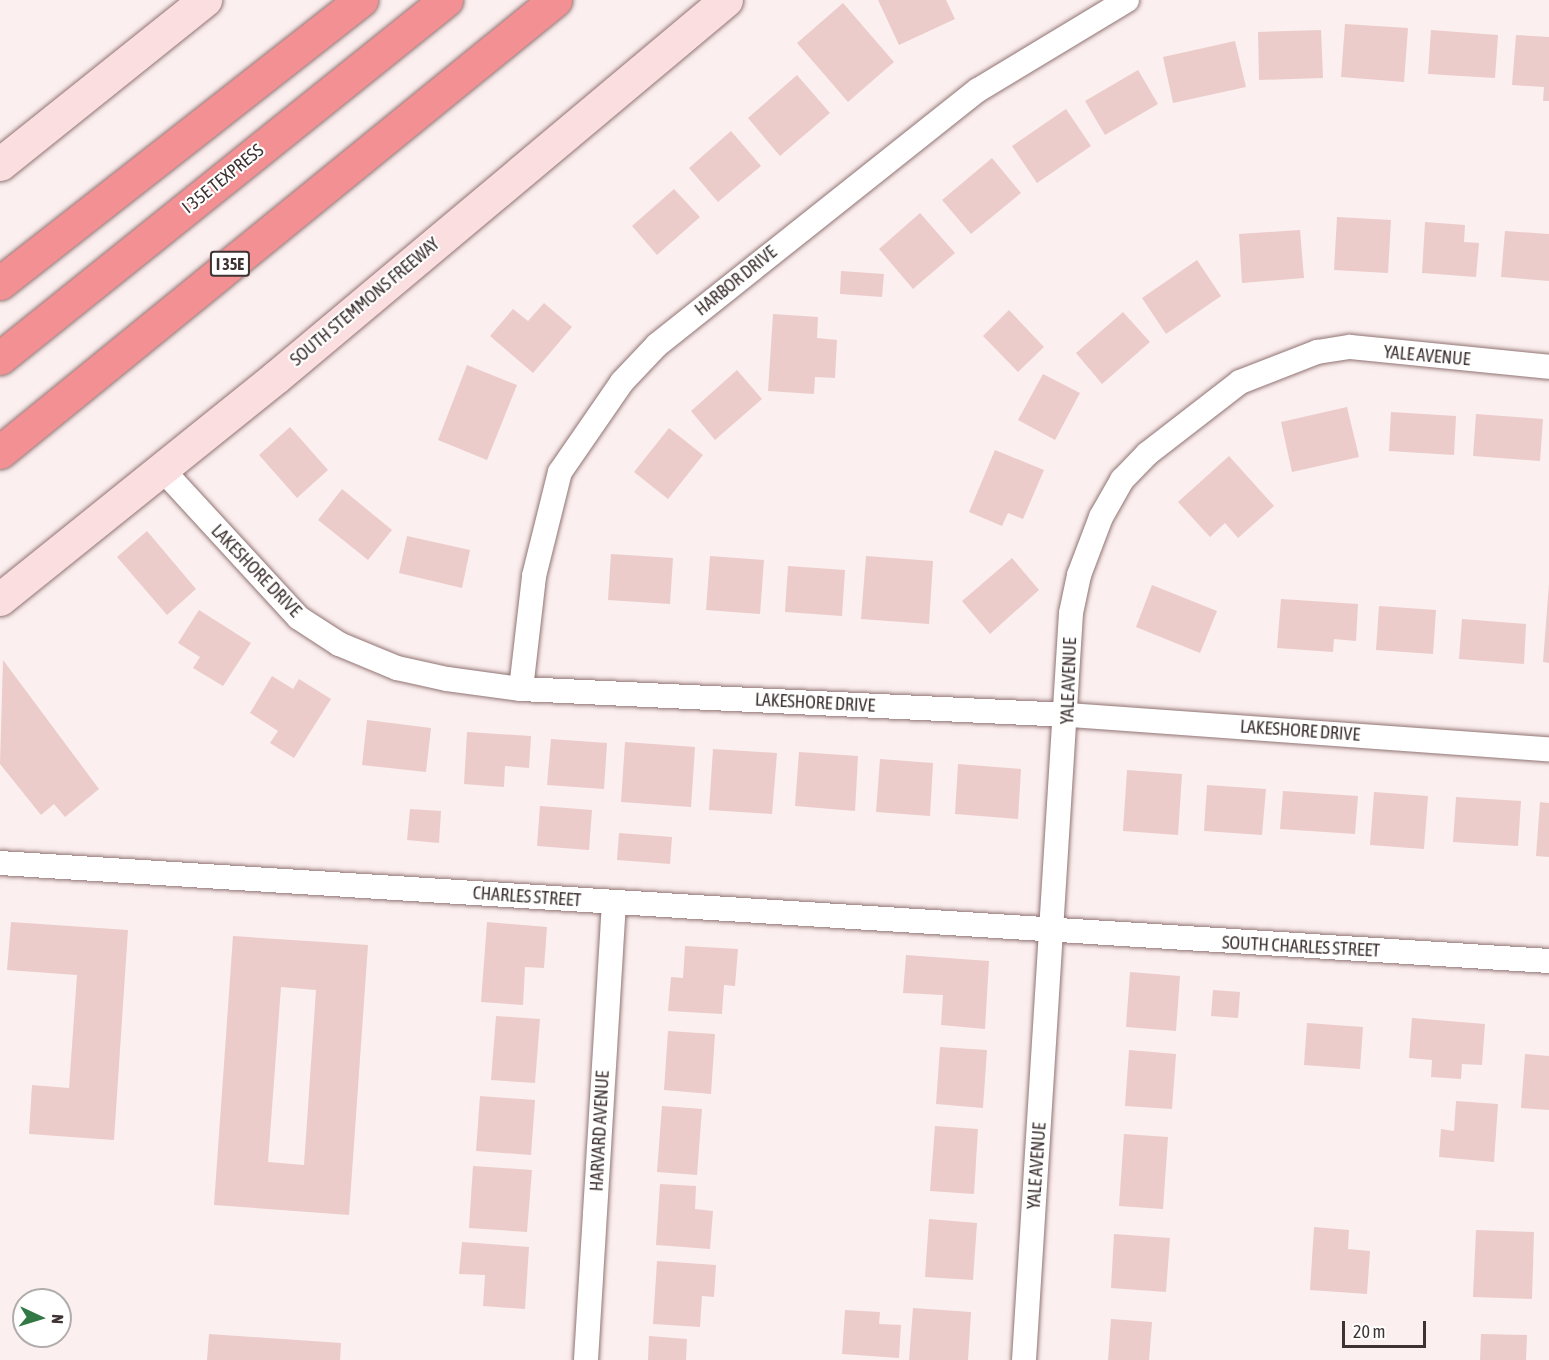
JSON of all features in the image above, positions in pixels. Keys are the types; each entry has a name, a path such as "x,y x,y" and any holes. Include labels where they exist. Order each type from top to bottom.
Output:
{"highway":[{"path":"0,283 361,0"},
{"name":"I 35E TEXPRESS","path":"0,358 446,0"},
{"name":"I 35E","path":"0,452 555,0"},
{"path":"460,77 565,0"}],"main road":[{"path":"0,164 205,0"},
{"name":"SOUTH STEMMONS FREEWAY","path":"0,599 160,467 276,377 726,0"}],"street":[{"name":"HARBOR DRIVE","path":"521,688 534,576 560,472 622,382 657,345 978,90 1127,0"},
{"name":"YALE AVENUE","path":"1024,1360 1069,715 1071,613 1079,575 1101,518 1122,480 1148,454 1240,382 1317,352 1350,347 1549,367"},
{"name":"LAKESHORE DRIVE","path":"160,467 299,618 339,644 397,668 521,688 1069,715 1549,749"},
{"name":"CHARLES STREET","path":"0,862 1053,933"},
{"name":"HARVARD AVENUE","path":"586,1360 614,903"},
{"name":"SOUTH CHARLES STREET","path":"1053,933 1549,961"}],"building":[{"path":"878,0 946,0 955,19 899,45"},
{"path":"843,3 894,62 848,102 797,43"},
{"path":"1345,24 1408,28 1404,82 1341,77"},
{"path":"1321,30 1323,78 1259,80 1258,32"},
{"path":"1431,30 1498,35 1495,78 1428,74"},
{"path":"1516,35 1549,37 1549,101 1543,101 1544,87 1512,85"},
{"path":"1235,41 1246,87 1173,103 1163,57"},
{"path":"1138,70 1158,104 1105,135 1085,101"},
{"path":"797,75 830,113 780,156 748,118"},
{"path":"1066,109 1091,146 1037,183 1012,146"},
{"path":"731,131 761,166 718,202 689,168"},
{"path":"992,158 1021,193 971,234 942,200"},
{"path":"674,189 700,217 657,255 632,226"},
{"path":"920,213 955,253 913,289 879,249"},
{"path":"1337,217 1391,220 1388,273 1334,270"},
{"path":"1425,222 1465,225 1464,242 1479,243 1476,277 1422,273"},
{"path":"1300,230 1304,278 1242,283 1239,234"},
{"path":"1505,231 1549,234 1549,281 1501,277"},
{"path":"1197,260 1221,296 1166,334 1142,298"},
{"path":"841,271 884,274 882,297 840,294"},
{"path":"544,303 572,327 533,373 490,336 513,309 528,321"},
{"path":"1009,310 1044,347 1018,372 983,336"},
{"path":"1123,312 1150,342 1102,384 1076,353"},
{"path":"773,314 818,317 817,338 837,340 835,378 815,377 814,394 768,391"},
{"path":"467,365 517,385 487,460 438,440"},
{"path":"737,370 762,399 715,440 691,411"},
{"path":"1043,374 1080,393 1055,440 1018,420"},
{"path":"1347,407 1359,457 1292,472 1281,422"},
{"path":"1391,412 1456,416 1454,455 1389,451"},
{"path":"1476,414 1543,419 1540,461 1473,456"},
{"path":"290,427 328,470 297,498 259,455"},
{"path":"669,428 703,455 668,499 634,472"},
{"path":"995,450 1044,470 1023,519 1008,513 1002,526 969,512"},
{"path":"1229,456 1274,506 1238,538 1225,523 1210,537 1178,502"},
{"path":"342,489 392,530 368,560 318,520"},
{"path":"147,531 196,589 167,615 117,557"},
{"path":"407,536 470,550 462,588 399,573"},
{"path":"611,554 673,558 670,604 608,600"},
{"path":"710,556 764,560 760,614 706,610"},
{"path":"866,556 933,561 929,624 861,619"},
{"path":"1012,558 1039,590 990,634 962,601"},
{"path":"788,566 845,570 842,616 785,612"},
{"path":"1549,584 1549,663 1543,662"},
{"path":"1152,585 1217,611 1200,653 1136,627"},
{"path":"1281,599 1358,604 1356,641 1334,639 1333,652 1277,648"},
{"path":"1379,606 1436,610 1433,654 1376,650"},
{"path":"199,610 251,643 223,686 193,668 200,657 178,643"},
{"path":"1462,619 1526,624 1524,664 1459,659"},
{"path":"3,660 99,789 65,817 54,804 41,815 0,764"},
{"path":"272,676 293,689 299,679 331,699 294,758 270,743 278,731 250,713"},
{"path":"367,720 431,728 426,772 362,765"},
{"path":"467,732 531,736 529,768 505,766 504,787 464,784"},
{"path":"551,739 607,743 604,789 547,785"},
{"path":"625,742 695,747 691,807 621,802"},
{"path":"713,749 777,753 772,814 709,810"},
{"path":"799,752 858,756 855,811 795,806"},
{"path":"880,759 933,763 930,816 876,812"},
{"path":"958,764 1021,769 1018,819 955,814"},
{"path":"1127,770 1182,774 1178,835 1123,831"},
{"path":"1207,785 1266,789 1262,835 1204,831"},
{"path":"1283,791 1358,796 1355,834 1280,829"},
{"path":"1374,792 1428,796 1424,849 1370,845"},
{"path":"1456,797 1521,801 1518,846 1453,842"},
{"path":"1540,802 1549,803 1549,857 1536,856"},
{"path":"540,806 592,810 589,850 537,846"},
{"path":"410,809 441,811 439,843 407,840"},
{"path":"619,833 672,837 670,864 617,860"},
{"path":"11,922 128,930 114,1140 29,1134 32,1085 69,1088 77,975 7,970"},
{"path":"487,922 547,927 544,968 525,967 523,1005 481,1002"},
{"path":"233,936 368,945 349,1215 214,1205","holes":["281,987 316,990 304,1165 268,1162"]},
{"path":"685,946 738,949 735,986 724,985 722,1014 668,1011 671,977 683,978"},
{"path":"906,955 989,961 985,1029 941,1025 943,995 903,993"},
{"path":"1130,972 1180,976 1176,1031 1126,1027"},
{"path":"1213,990 1240,992 1238,1018 1211,1016"},
{"path":"496,1016 540,1019 535,1083 491,1080"},
{"path":"1412,1018 1485,1024 1482,1065 1462,1064 1461,1079 1431,1077 1432,1060 1409,1058"},
{"path":"1307,1023 1363,1027 1360,1069 1304,1065"},
{"path":"668,1031 715,1034 711,1094 664,1090"},
{"path":"940,1047 987,1050 983,1108 936,1104"},
{"path":"1129,1050 1176,1054 1172,1109 1125,1106"},
{"path":"1525,1054 1549,1056 1549,1110 1521,1108"},
{"path":"480,1096 535,1100 531,1155 476,1151"},
{"path":"1456,1101 1498,1104 1494,1162 1439,1157 1441,1129 1454,1131"},
{"path":"662,1106 702,1109 697,1175 657,1172"},
{"path":"935,1126 978,1129 974,1194 930,1191"},
{"path":"1124,1134 1168,1137 1163,1209 1119,1206"},
{"path":"473,1166 532,1170 527,1232 469,1228"},
{"path":"660,1184 696,1186 695,1209 713,1211 710,1249 656,1245"},
{"path":"929,1219 977,1223 973,1280 925,1277"},
{"path":"1314,1227 1349,1230 1348,1249 1370,1251 1367,1294 1310,1290"},
{"path":"1476,1230 1534,1232 1532,1299 1473,1297"},
{"path":"1114,1234 1170,1238 1166,1292 1111,1288"},
{"path":"462,1242 529,1247 525,1309 483,1306 485,1275 459,1274"},
{"path":"657,1261 716,1265 714,1297 702,1296 700,1327 653,1324"},
{"path":"913,1308 971,1312 968,1360 909,1360"},
{"path":"845,1310 880,1312 879,1324 901,1325 899,1358 842,1354"},
{"path":"1111,1319 1152,1322 1149,1360 1108,1360"},
{"path":"209,1334 341,1343 340,1360 207,1360"},
{"path":"1481,1334 1527,1335 1526,1360 1480,1360"},
{"path":"649,1336 687,1339 686,1360 648,1360"}]}
